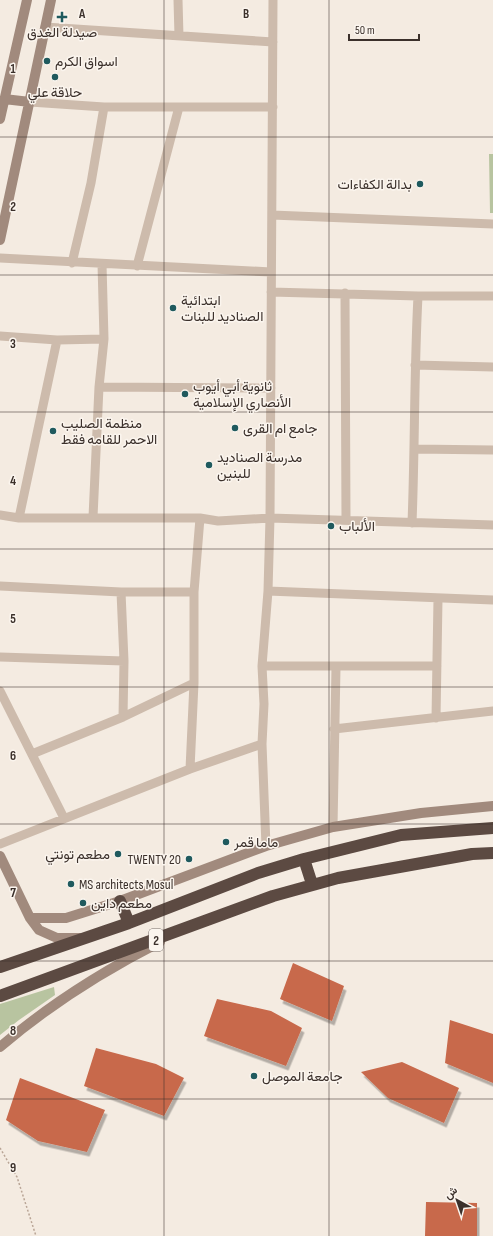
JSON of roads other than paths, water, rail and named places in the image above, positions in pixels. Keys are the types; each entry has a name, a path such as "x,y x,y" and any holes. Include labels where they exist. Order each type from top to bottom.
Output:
{"highway":[{"name":"2","path":"0,967 129,923 258,873 304,859 401,835 493,828"},
{"name":"2","path":"0,996 273,896 312,884 472,854 493,853"},
{"path":"304,859 312,884"},
{"path":"120,901 129,923"}],"main road":[{"path":"0,119 27,0"},
{"path":"0,240 51,0"},
{"path":"4,99 30,102"},
{"path":"30,918 66,918 120,901 266,846 333,827 421,813 493,806"},
{"path":"0,856 30,918 39,930 57,938 84,938"},
{"path":"0,1047 58,1001 122,962 183,930"}],"street":[{"path":"178,0 179,36"},
{"path":"266,846 262,744 264,704 262,666 268,591 270,518 273,0"},
{"path":"45,28 273,42"},
{"path":"30,102 104,107 272,107"},
{"path":"72,263 91,183 104,107"},
{"path":"137,266 179,107"},
{"path":"272,215 493,224"},
{"path":"0,258 72,263 271,272"},
{"path":"94,517 99,387 104,338 102,264"},
{"path":"271,292 418,296 493,296"},
{"path":"345,293 346,520"},
{"path":"412,523 418,296"},
{"path":"0,336 57,340 104,338"},
{"path":"19,518 57,340"},
{"path":"415,365 493,367"},
{"path":"99,387 271,388"},
{"path":"415,449 493,450"},
{"path":"0,515 19,518 200,518 218,521 270,518 493,525"},
{"path":"190,769 194,684 194,592 200,518"},
{"path":"0,586 121,592 194,592"},
{"path":"268,591 493,600"},
{"path":"121,592 124,661 123,717"},
{"path":"436,718 438,599"},
{"path":"0,657 124,661"},
{"path":"262,666 437,666"},
{"path":"333,827 336,667"},
{"path":"32,754 123,717 194,684"},
{"path":"0,691 64,818"},
{"path":"334,729 493,711"},
{"path":"0,844 25,836 64,818 190,769 262,744"}],"place":[{"name":"صيدلة الغدق","path":"62,17"},
{"name":"اسواق الكرم","path":"47,61"},
{"name":"حلاقة علي","path":"55,77"},
{"name":"بدالة الكفاءات","path":"420,184"},
{"name":"ابتدائية الصناديد للبنات","path":"173,308"},
{"name":"ثانوية أبي أيوب الأنصاري الإسلامية","path":"185,394"},
{"name":"جامع ام القرى","path":"235,428"},
{"name":"منظمة الصليب الاحمر للقامه فقط","path":"53,431"},
{"name":"مدرسة الصناديد للبنين","path":"209,465"},
{"name":"الألباب","path":"331,526"},
{"name":"ماما قمر","path":"226,842"},
{"name":"مطعم تونتي","path":"118,854"},
{"name":"TWENTY 20","path":"189,859"},
{"name":"MS architects Mosul","path":"71,884"},
{"name":"مطعم داين","path":"83,903"},
{"name":"جامعة الموصل","path":"254,1076"}]}
